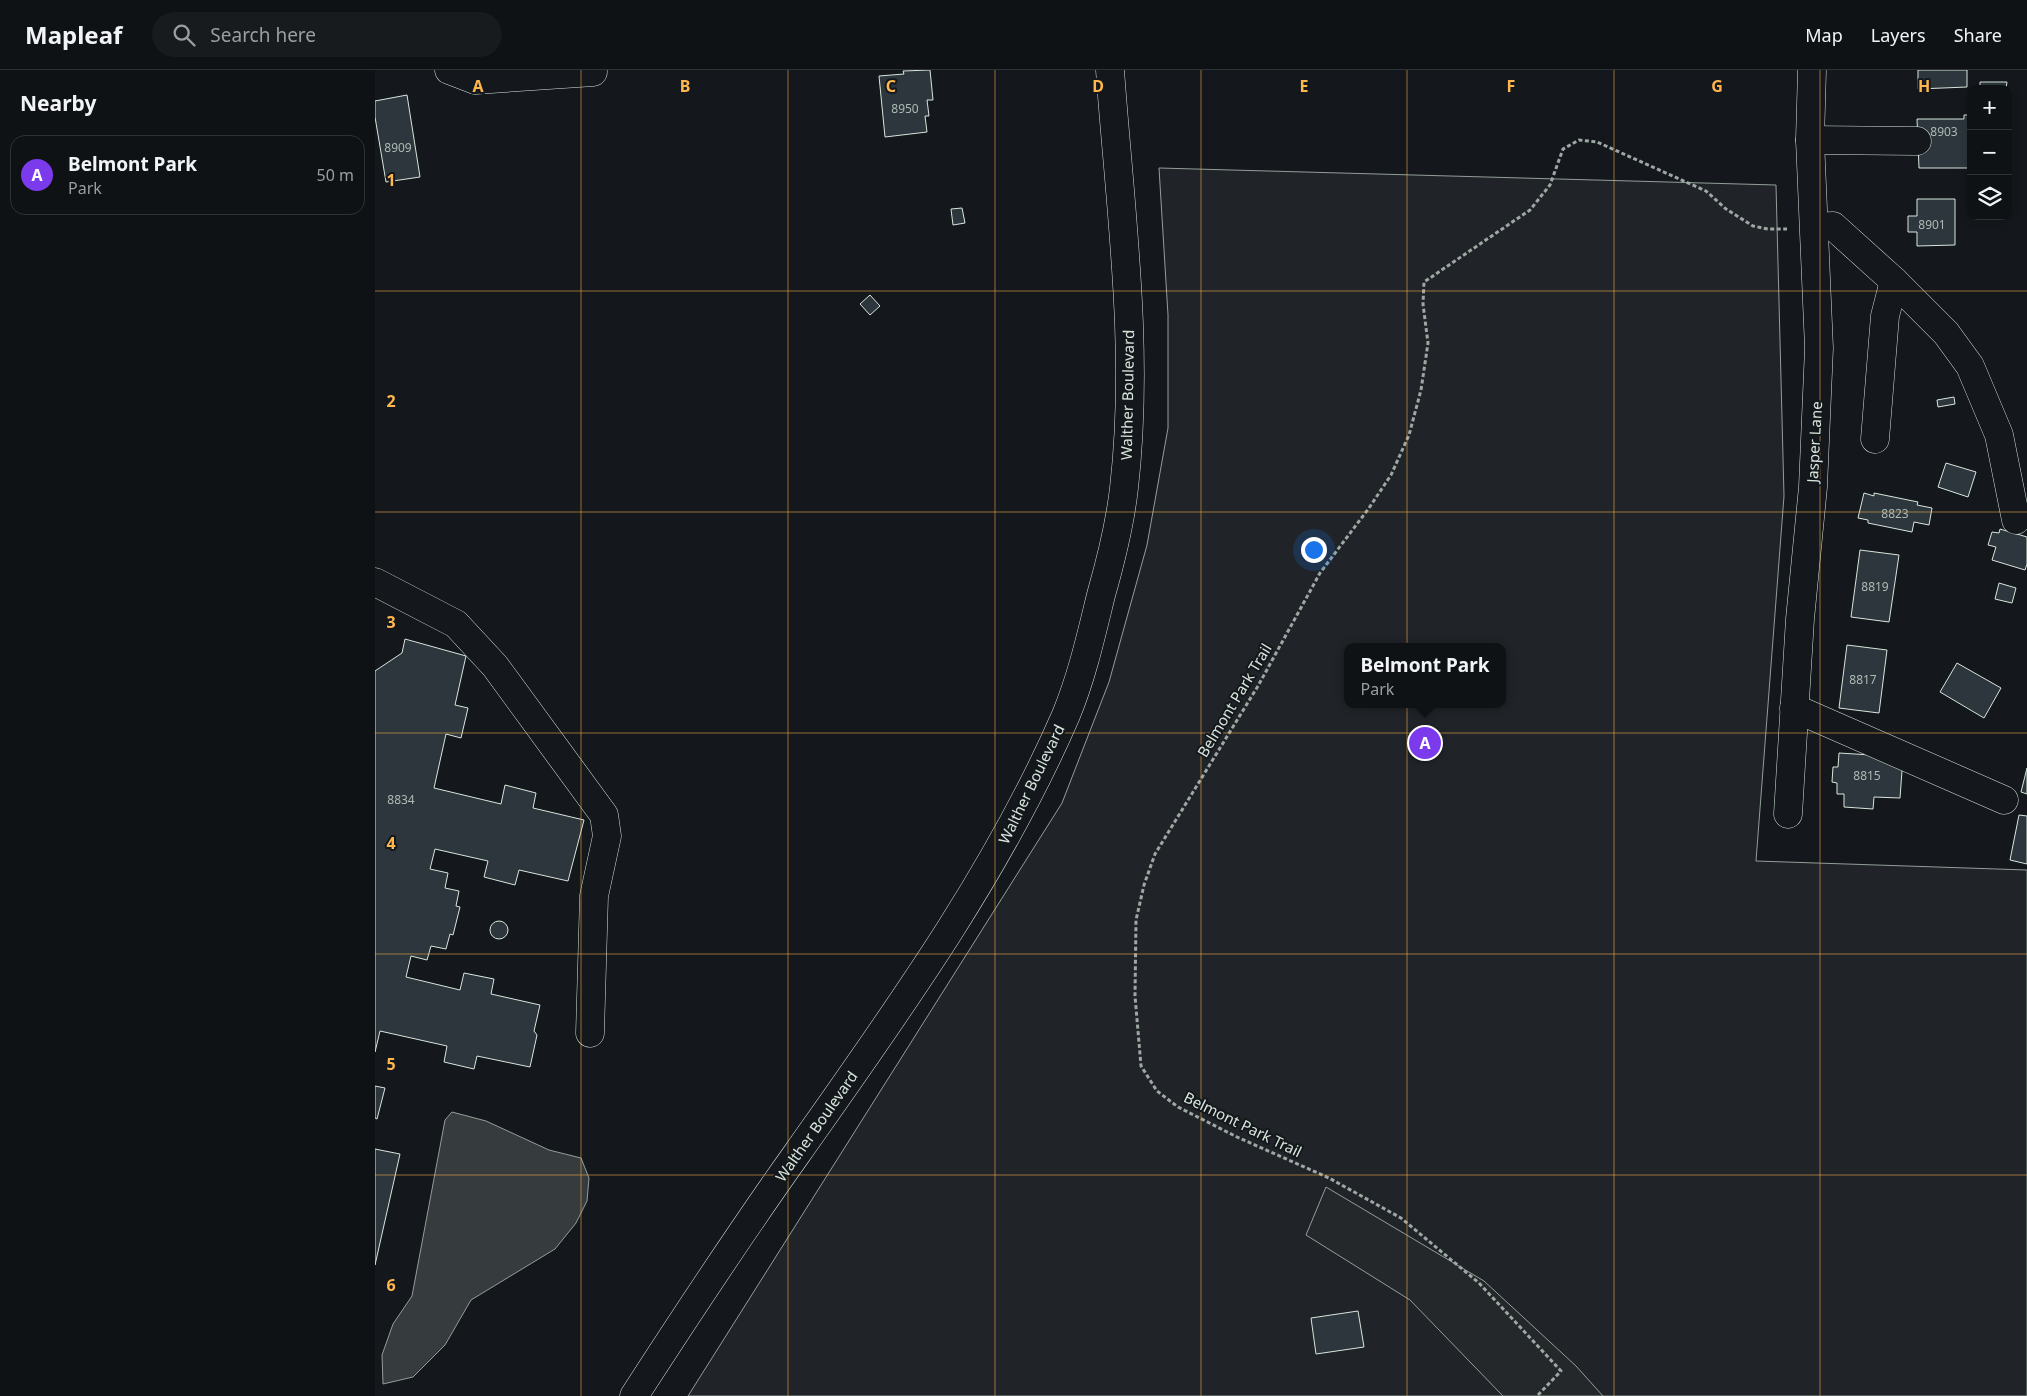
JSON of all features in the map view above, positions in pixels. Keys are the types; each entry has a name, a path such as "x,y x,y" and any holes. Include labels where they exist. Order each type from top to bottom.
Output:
{"main road":[{"path":"449,70 475,80 593,72"},
{"name":"Walther Boulevard","path":"634,1396 730,1248 876,1042 943,940 1003,842 1032,788 1067,712 1083,667 1109,565 1124,492 1129,432 1128,312 1110,70"},
{"name":"Jasper Lane","path":"1788,814 1800,619 1813,487 1819,348 1810,140 1812,70"},
{"path":"1810,140 1917,142"},
{"path":"1815,228 1833,226 1894,281 1946,333 1970,366 1999,435 2016,520"},
{"path":"1875,439 1885,316 1894,281"},
{"path":"375,582 456,624 495,666 604,815 607,836 594,896 589,1033"},
{"path":"1795,708 2004,800"}],"path":[{"name":"Belmont Park Trail","path":"1538,1395 1561,1371 1479,1283 1401,1218 1329,1178 1237,1137 1178,1107 1157,1091 1141,1066 1135,996 1136,920 1144,885 1155,854 1258,686 1320,573 1369,508 1391,475 1409,435 1421,390 1428,343 1423,304 1424,282 1530,210 1550,185 1563,149 1579,140 1597,142 1706,190 1726,209 1753,226 1768,229 1815,228"}],"shaded area":[{"path":"1159,168 1776,185 1784,496 1756,861 2027,870 2027,1396 688,1396 1062,803 1109,682 1147,545 1168,428 1168,315"},
{"path":"452,1112 486,1121 549,1150 581,1158 589,1178 587,1201 576,1223 555,1249 471,1300 445,1345 413,1377 383,1384 382,1355 393,1324 412,1296 445,1120"},
{"path":"1326,1187 1484,1281 1576,1366 1603,1396 1503,1396 1410,1300 1306,1235"}],"building":[{"path":"930,70 933,100 927,100 929,116 925,116 927,132 885,137 879,76 904,74 903,71"},
{"path":"1918,70 1967,70 1967,87 1918,89"},
{"path":"1980,82 2007,82 2007,85 1980,85"},
{"path":"407,95 420,177 386,182 375,117 375,101"},
{"path":"1964,115 1967,115 1967,168 1919,168 1917,119 1964,119"},
{"path":"1917,199 1955,199 1955,245 1917,246 1917,232 1908,232 1908,216 1917,216"},
{"path":"962,208 965,223 953,225 951,209"},
{"path":"870,295 880,306 870,315 860,304"},
{"path":"1954,397 1955,404 1938,407 1937,400"},
{"path":"1946,463 1976,472 1968,497 1938,487"},
{"path":"1864,493 1874,496 1874,493 1918,502 1917,505 1932,508 1929,525 1914,522 1912,532 1868,523 1868,520 1858,518"},
{"path":"2000,529 2027,537 2027,564 2025,570 1992,560 1996,547 1988,545 1992,532 1999,533"},
{"path":"1860,550 1899,555 1889,622 1851,617"},
{"path":"1999,583 2016,588 2012,603 1995,599"},
{"path":"405,639 466,656 455,705 468,708 461,738 446,734 434,788 501,804 505,785 536,793 533,808 584,820 568,881 519,870 515,885 484,877 488,861 435,849 430,869 448,873 445,888 459,891 456,906 460,907 453,935 450,934 446,949 431,946 427,960 411,956 406,977 460,990 464,973 494,979 491,994 540,1005 534,1031 537,1035 530,1067 477,1056 474,1069 444,1062 447,1046 380,1031 375,1052 375,671 402,653"},
{"path":"1847,645 1887,650 1879,713 1839,708"},
{"path":"1957,663 2001,688 1984,718 1940,692"},
{"path":"1839,753 1903,757 1900,798 1874,797 1873,809 1844,807 1844,794 1837,794 1837,783 1832,782 1833,767 1838,767"},
{"path":"2027,768 2027,794 2021,792"},
{"path":"2019,815 2027,816 2027,864 2010,860"},
{"path":"499,921 505,924 508,930 505,936 499,939 493,936 490,930 493,924"},
{"path":"375,1086 385,1088 377,1119 375,1118"},
{"path":"375,1149 400,1154 375,1265"},
{"path":"1358,1311 1364,1347 1316,1354 1311,1318"}],"place":[{"name":"Belmont Park","path":"1425,743"}]}
